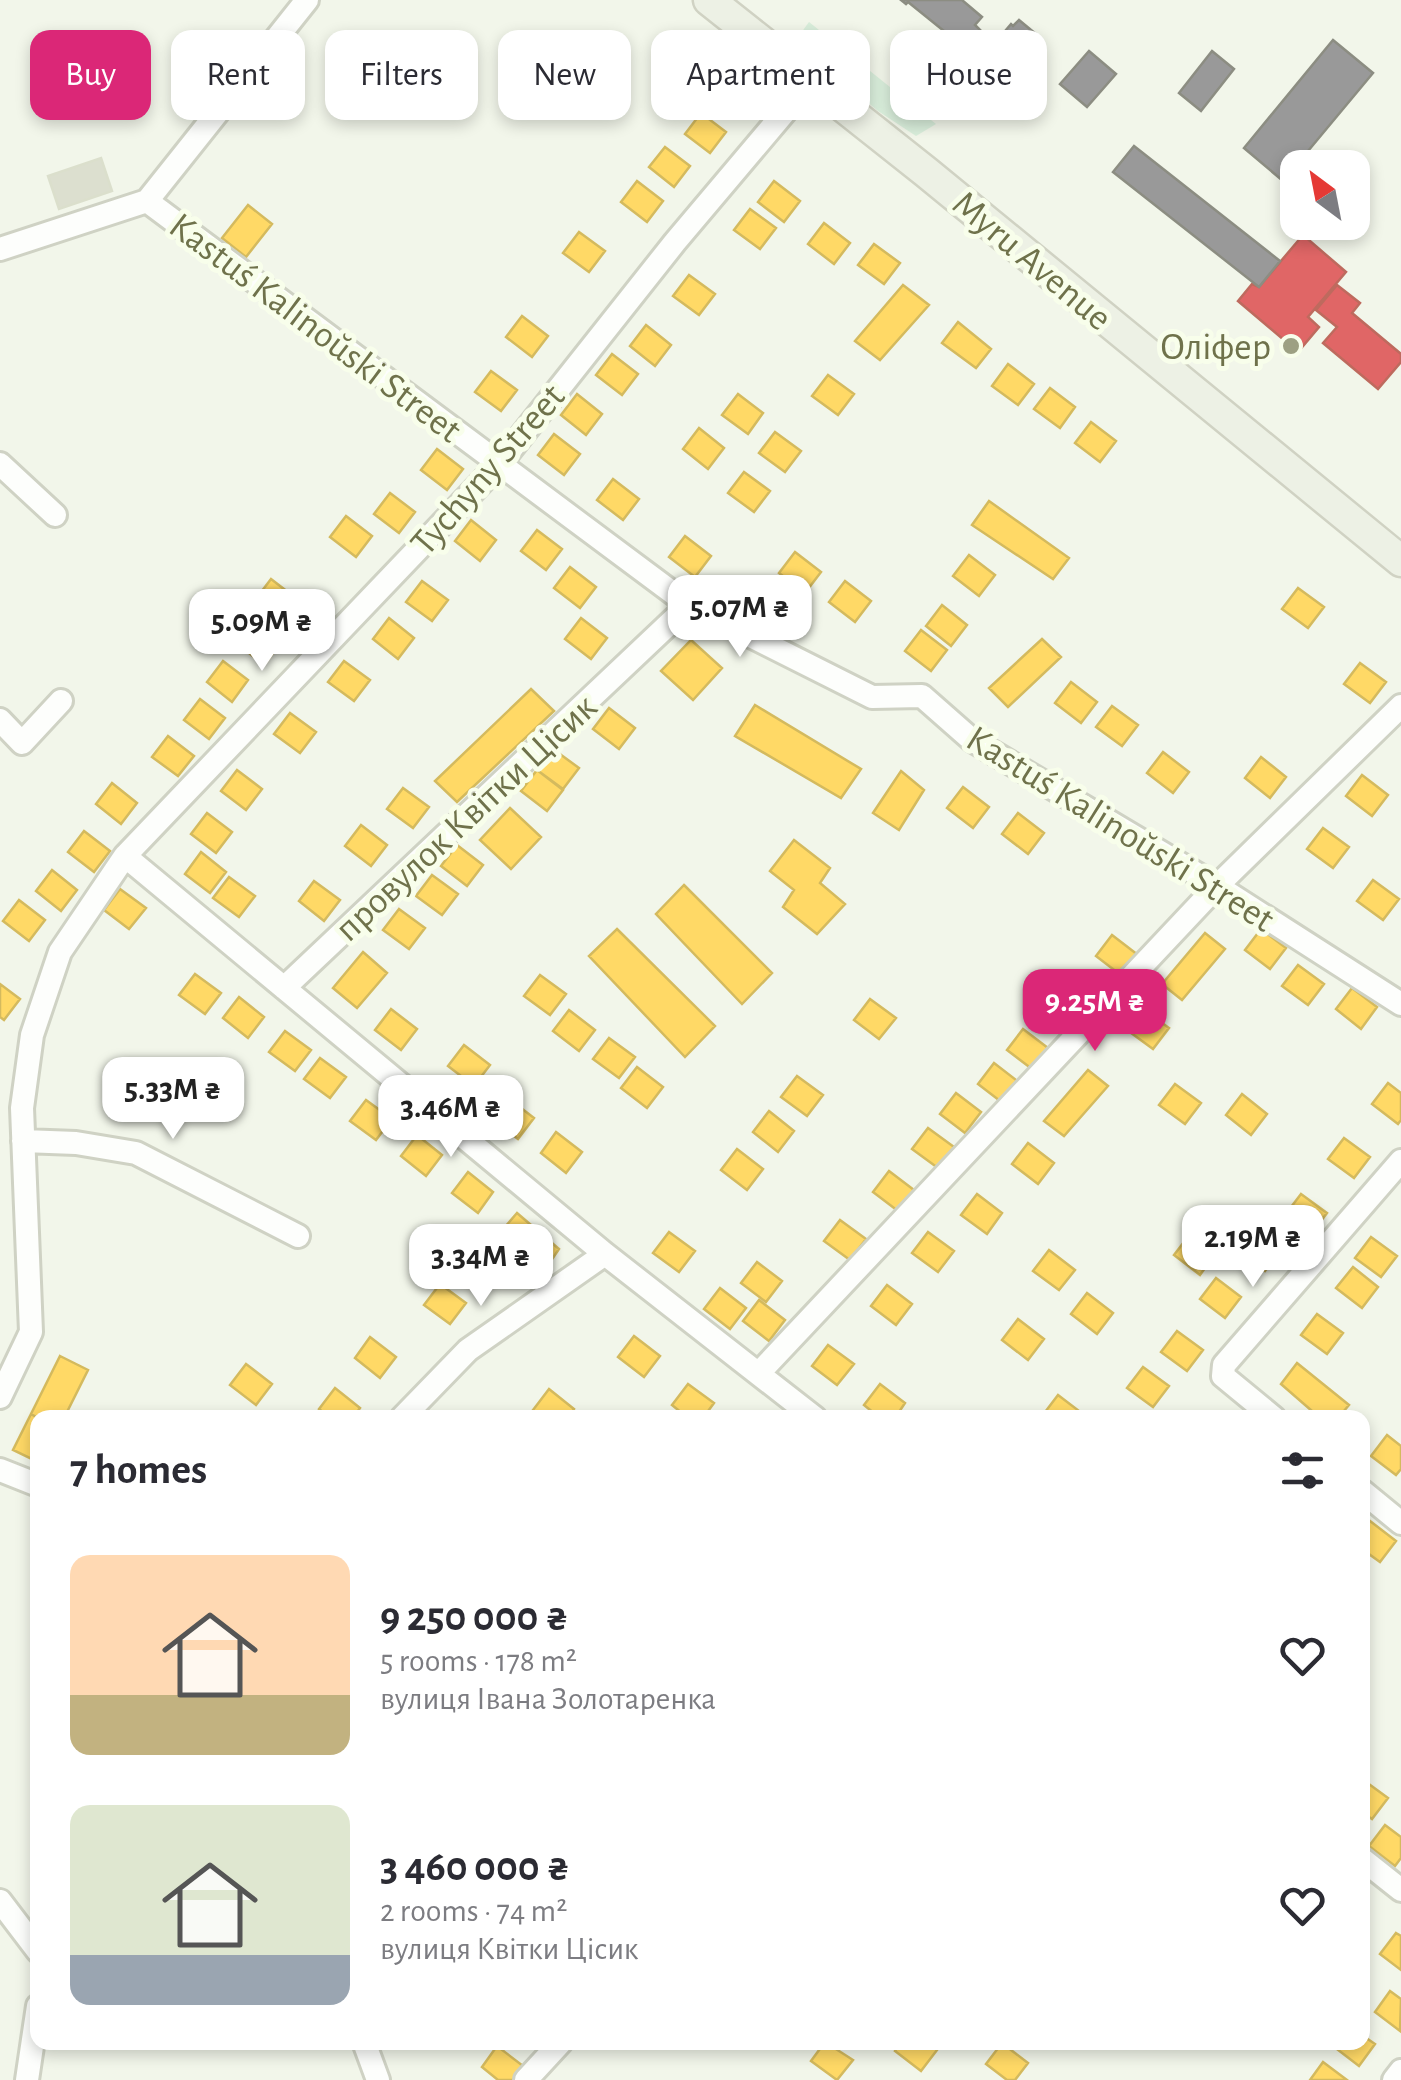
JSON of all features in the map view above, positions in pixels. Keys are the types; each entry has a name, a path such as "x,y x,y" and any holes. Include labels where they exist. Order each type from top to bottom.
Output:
{"main road":[{"name":"Myru Avenue","path":"709,0 746,30"},
{"name":"Myru Avenue","path":"859,120 1401,562"}],"street":[{"path":"0,249 147,201 306,0"},
{"name":"Tychyny Street","path":"0,1396 31,1332 23,1141 11,1103 60,952 125,856 500,463 675,242 778,120"},
{"name":"Kastuś Kalinoŭski Street","path":"147,201 689,605 872,697 922,696 972,740 1217,886 1401,1004"},
{"path":"0,464 55,515"},
{"name":"провулок Квітки Цісик","path":"284,988 689,605"},
{"path":"0,720 22,743 61,702"},
{"path":"759,1373 1217,886 1401,706"},
{"path":"125,856 605,1254 805,1410"},
{"path":"23,1141 76,1143 136,1153 298,1236"},
{"path":"1264,1410 1223,1376 1224,1364 1401,1161"},
{"path":"410,1410 468,1350 605,1254"},
{"path":"0,1470 30,1482"},
{"path":"1370,1498 1401,1523"},
{"path":"1370,1865 1401,1890"},
{"path":"0,1901 30,1940"},
{"path":"26,2080 31,2050"},
{"path":"367,2050 378,2080"},
{"path":"526,2080 554,2050"},
{"path":"1394,2080 1401,2071"}],"green space":[{"path":"809,22 819,30 803,30"},
{"path":"870,71 890,87 890,119 870,104"},
{"path":"892,120 931,120 936,124 916,136"}],"building: Homes":[{"path":"696,120 710,120 726,132 710,153 685,134"},
{"path":"665,147 690,166 674,187 649,167"},
{"path":"637,181 663,201 647,222 621,202"},
{"path":"774,181 800,201 784,222 758,202"},
{"path":"248,205 272,224 246,257 222,238"},
{"path":"750,209 776,228 760,249 734,230"},
{"path":"824,223 850,243 834,264 808,244"},
{"path":"579,232 605,251 589,272 563,253"},
{"path":"874,244 900,263 884,284 858,265"},
{"path":"689,275 715,294 699,315 673,296"},
{"path":"903,285 929,305 880,360 855,341"},
{"path":"522,316 548,336 532,357 506,337"},
{"path":"958,322 991,349 976,368 942,343"},
{"path":"646,325 671,345 655,366 630,346"},
{"path":"612,354 638,374 622,395 596,375"},
{"path":"1008,364 1034,384 1018,405 992,386"},
{"path":"491,371 517,390 501,411 475,392"},
{"path":"828,375 854,394 838,415 812,396"},
{"path":"1050,388 1075,407 1060,428 1034,409"},
{"path":"577,394 602,414 586,435 561,415"},
{"path":"738,394 763,413 748,434 722,415"},
{"path":"1091,422 1116,441 1100,462 1075,443"},
{"path":"699,428 724,448 708,469 683,449"},
{"path":"775,432 801,451 785,472 759,453"},
{"path":"554,434 580,454 564,475 538,455"},
{"path":"437,449 463,469 447,490 421,470"},
{"path":"744,472 770,491 754,512 728,493"},
{"path":"613,479 639,499 623,520 597,500"},
{"path":"390,493 415,512 399,533 374,514"},
{"path":"989,501 1069,558 1053,579 972,525"},
{"path":"346,516 372,536 356,557 330,537"},
{"path":"471,520 496,540 480,561 455,541"},
{"path":"537,530 562,549 546,570 521,551"},
{"path":"685,536 711,556 695,577 669,557"},
{"path":"795,552 821,572 805,593 779,573"},
{"path":"969,555 995,575 979,596 953,576"},
{"path":"570,567 596,587 580,608 554,588"},
{"path":"271,579 297,599 281,620 255,600"},
{"path":"422,581 448,600 432,621 406,602"},
{"path":"845,581 871,601 855,622 829,602"},
{"path":"1298,588 1324,607 1308,628 1282,609"},
{"path":"942,605 967,625 951,646 926,626"},
{"path":"389,618 414,638 398,659 373,639"},
{"path":"581,618 607,638 591,659 565,639"},
{"path":"255,624 280,644 264,665 239,645"},
{"path":"921,630 947,650 931,671 905,651"},
{"path":"1042,639 1061,657 1008,707 989,688"},
{"path":"691,640 722,668 693,700 661,671"},
{"path":"223,661 248,680 232,702 207,682"},
{"path":"344,661 370,680 354,701 328,682"},
{"path":"1360,663 1386,682 1370,703 1344,684"},
{"path":"1071,682 1097,702 1081,723 1055,703"},
{"path":"531,689 554,711 457,802 435,781"},
{"path":"200,699 225,718 209,739 184,720"},
{"path":"755,705 861,769 841,798 735,736"},
{"path":"1112,706 1138,725 1122,746 1096,727"},
{"path":"609,708 635,728 619,749 593,729"},
{"path":"290,713 316,732 300,753 274,734"},
{"path":"168,736 194,756 178,776 152,757"},
{"path":"553,749 579,768 563,789 537,770"},
{"path":"1163,752 1189,772 1173,793 1147,773"},
{"path":"1261,757 1286,777 1270,798 1245,778"},
{"path":"237,770 262,789 246,810 221,791"},
{"path":"537,770 563,790 547,811 521,791"},
{"path":"901,771 924,790 899,830 873,813"},
{"path":"1362,775 1388,795 1372,816 1346,796"},
{"path":"112,783 137,803 121,824 96,804"},
{"path":"963,787 989,807 973,828 947,808"},
{"path":"403,788 429,807 413,828 387,809"},
{"path":"510,808 541,837 511,869 480,840"},
{"path":"207,813 232,832 216,853 191,834"},
{"path":"1018,813 1044,833 1028,854 1002,834"},
{"path":"361,825 387,845 371,866 345,846"},
{"path":"1323,828 1349,847 1333,868 1307,849"},
{"path":"84,831 110,851 94,872 68,852"},
{"path":"794,840 830,868 820,883 845,904 817,934 783,907 794,890 770,871"},
{"path":"457,845 483,865 467,886 441,866"},
{"path":"201,852 226,872 210,893 185,874"},
{"path":"52,870 77,890 61,911 36,891"},
{"path":"432,875 458,894 442,915 416,896"},
{"path":"229,877 255,896 239,917 213,898"},
{"path":"1373,880 1399,899 1383,920 1357,901"},
{"path":"314,881 340,900 324,921 299,901"},
{"path":"684,885 772,973 742,1004 656,914"},
{"path":"120,889 146,908 129,929 104,910"},
{"path":"19,900 45,920 29,941 3,921"},
{"path":"399,909 425,928 409,949 383,930"},
{"path":"617,929 715,1026 685,1057 589,956"},
{"path":"1261,929 1286,948 1270,969 1245,950"},
{"path":"1205,933 1225,949 1182,1000 1162,984"},
{"path":"1112,935 1138,955 1122,976 1096,956"},
{"path":"363,952 387,973 357,1008 333,988"},
{"path":"1298,965 1324,984 1308,1005 1282,986"},
{"path":"195,974 221,993 205,1014 179,995"},
{"path":"1063,974 1089,993 1073,1014 1047,995"},
{"path":"540,975 566,994 550,1015 524,996"},
{"path":"0,984 20,999 4,1020 0,1017"},
{"path":"1352,988 1377,1007 1361,1029 1336,1009"},
{"path":"239,997 264,1017 248,1038 223,1018"},
{"path":"870,999 896,1018 879,1039 854,1020"},
{"path":"391,1009 417,1029 401,1050 375,1030"},
{"path":"1143,1009 1169,1028 1153,1049 1127,1030"},
{"path":"569,1010 595,1030 579,1051 553,1031"},
{"path":"1023,1029 1048,1048 1032,1069 1007,1050"},
{"path":"285,1031 311,1050 295,1071 269,1052"},
{"path":"609,1038 635,1057 619,1078 593,1059"},
{"path":"464,1045 490,1065 474,1086 448,1066"},
{"path":"320,1058 346,1077 330,1098 304,1079"},
{"path":"994,1063 1020,1083 1004,1104 978,1084"},
{"path":"637,1067 663,1087 647,1108 621,1088"},
{"path":"1088,1070 1108,1086 1064,1136 1044,1121"},
{"path":"797,1076 823,1095 807,1116 781,1097"},
{"path":"1388,1083 1401,1093 1398,1124 1372,1104"},
{"path":"1175,1084 1201,1103 1185,1124 1159,1105"},
{"path":"956,1093 981,1112 965,1133 940,1114"},
{"path":"1242,1094 1267,1114 1251,1135 1226,1115"},
{"path":"508,1098 534,1118 518,1139 492,1119"},
{"path":"366,1100 392,1119 376,1140 350,1121"},
{"path":"769,1111 794,1131 778,1152 753,1132"},
{"path":"928,1128 954,1147 938,1168 912,1149"},
{"path":"556,1132 582,1152 566,1173 541,1153"},
{"path":"417,1135 442,1155 426,1176 401,1156"},
{"path":"1344,1138 1370,1157 1354,1178 1328,1159"},
{"path":"1028,1143 1054,1163 1038,1184 1012,1164"},
{"path":"737,1149 763,1169 747,1190 721,1170"},
{"path":"889,1171 914,1190 898,1211 873,1192"},
{"path":"468,1172 493,1192 478,1213 452,1193"},
{"path":"977,1194 1002,1213 987,1234 961,1215"},
{"path":"1301,1194 1327,1213 1311,1234 1285,1215"},
{"path":"517,1213 559,1249 544,1271 498,1235"},
{"path":"840,1220 866,1239 850,1260 824,1241"},
{"path":"1256,1230 1281,1250 1265,1271 1240,1251"},
{"path":"669,1232 695,1251 679,1272 653,1253"},
{"path":"928,1232 954,1251 938,1272 912,1253"},
{"path":"1190,1234 1215,1254 1200,1275 1174,1255"},
{"path":"1371,1237 1397,1256 1381,1277 1355,1258"},
{"path":"1049,1250 1075,1270 1059,1290 1033,1271"},
{"path":"757,1262 782,1281 766,1302 741,1283"},
{"path":"1353,1267 1378,1287 1362,1308 1336,1288"},
{"path":"1216,1278 1241,1297 1225,1318 1200,1299"},
{"path":"440,1284 466,1303 450,1324 424,1305"},
{"path":"887,1285 912,1304 896,1325 871,1306"},
{"path":"720,1288 746,1308 730,1329 704,1309"},
{"path":"1087,1293 1113,1313 1097,1334 1071,1314"},
{"path":"759,1300 785,1320 769,1341 743,1321"},
{"path":"1317,1314 1343,1333 1327,1354 1301,1335"},
{"path":"1018,1319 1044,1339 1028,1360 1002,1340"},
{"path":"1177,1331 1203,1350 1187,1371 1161,1352"},
{"path":"634,1336 660,1356 644,1377 618,1357"},
{"path":"370,1337 396,1357 380,1378 355,1358"},
{"path":"828,1345 854,1364 837,1385 812,1366"},
{"path":"60,1356 88,1370 68,1410 33,1410"},
{"path":"1297,1363 1349,1405 1345,1410 1311,1410 1281,1384"},
{"path":"246,1364 272,1384 256,1405 230,1385"},
{"path":"1143,1367 1169,1386 1153,1407 1127,1388"},
{"path":"688,1384 714,1403 709,1410 678,1410 672,1405"},
{"path":"880,1384 905,1403 900,1410 870,1410 864,1405"},
{"path":"335,1388 360,1408 359,1410 319,1409"},
{"path":"549,1389 574,1409 573,1410 533,1410"},
{"path":"1058,1395 1078,1410 1047,1410"},
{"path":"30,1416 30,1458 13,1450"},
{"path":"1387,1435 1401,1446 1401,1469 1396,1475 1371,1456"},
{"path":"1370,1521 1396,1541 1380,1562 1370,1555"},
{"path":"1370,1785 1388,1798 1370,1818"},
{"path":"1385,1825 1401,1837 1401,1858 1395,1866 1370,1845"},
{"path":"1396,1933 1401,1936 1401,1970 1380,1954"},
{"path":"1390,1991 1401,1999 1400,2031 1375,2012"},
{"path":"1370,2041 1375,2044 1359,2066 1338,2050 1370,2050"},
{"path":"494,2050 502,2050 523,2066 513,2080 498,2080 482,2067"},
{"path":"819,2050 837,2050 853,2060 837,2080 811,2061"},
{"path":"896,2050 937,2050 921,2071"},
{"path":"997,2050 1011,2050 1028,2063 1015,2080 1007,2080 986,2064"},
{"path":"1323,2062 1347,2080 1310,2080"}],"building: Shops":[{"path":"1299,240 1309,240 1346,272 1308,317 1319,327 1298,352 1238,301 1252,284 1259,287"},
{"path":"1337,285 1360,303 1352,313 1401,354 1401,362 1378,389 1323,343 1337,327 1316,310"}],"building: Industry":[{"path":"901,0 962,0 982,17 975,25 980,30 943,30"},
{"path":"1019,20 1031,30 1006,30 1011,24"},
{"path":"1333,40 1373,73 1309,150 1280,150 1280,178 1244,148"},
{"path":"1089,51 1116,74 1087,107 1060,84"},
{"path":"1212,51 1234,69 1201,111 1179,93"},
{"path":"1134,146 1280,261 1259,287 1113,172"}],"building: Other":[{"path":"101,158 112,191 59,209 48,176"}],"place":[{"name":"Оліфер","path":"1291,346"}]}
